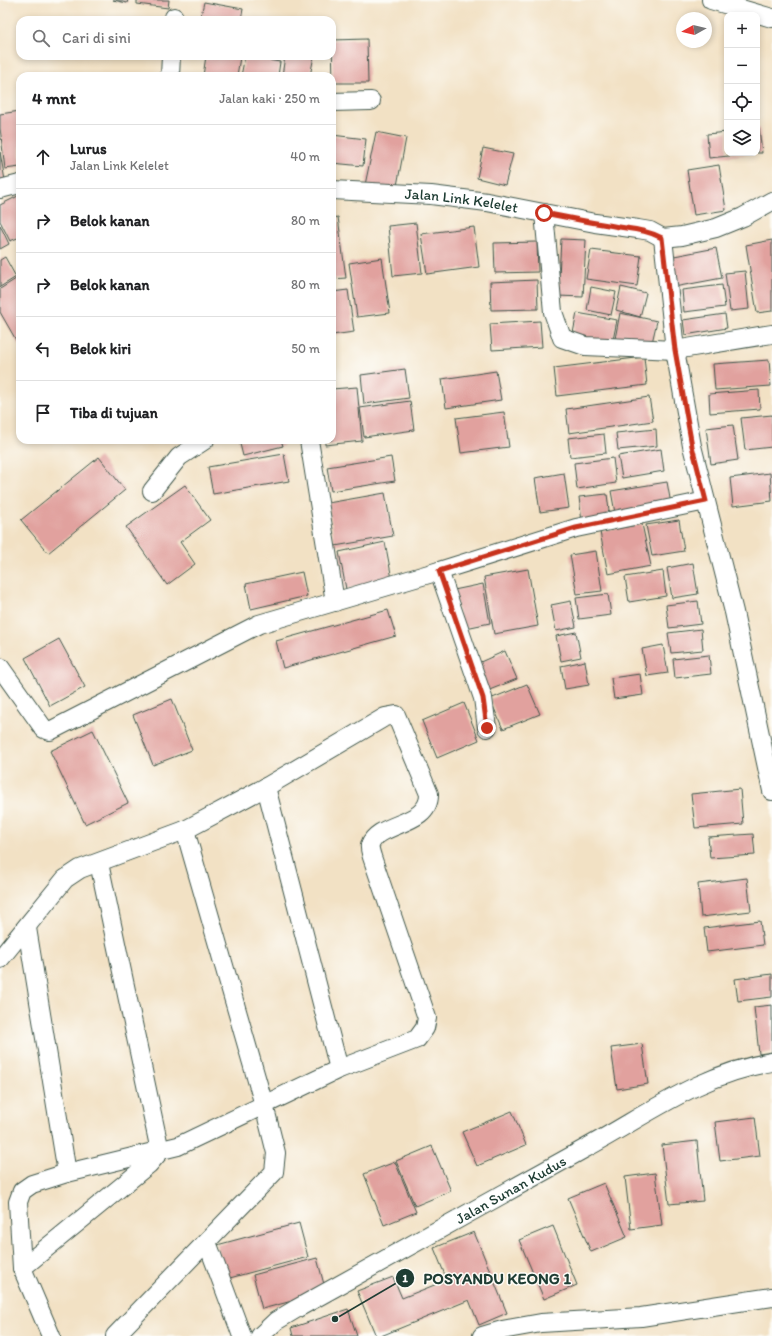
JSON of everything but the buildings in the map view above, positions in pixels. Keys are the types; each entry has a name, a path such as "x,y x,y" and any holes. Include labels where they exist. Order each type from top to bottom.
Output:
{"street":[{"path":"711,0 772,18"},
{"path":"170,72 171,60"},
{"path":"336,102 371,101"},
{"path":"0,189 16,185"},
{"name":"Jalan Link Kelelet","path":"336,190 431,195 638,229 650,232 662,238 682,236 716,228 743,217 772,201"},
{"path":"544,213 553,312 562,338 585,346 675,350 772,334"},
{"path":"662,238 675,350 692,446 734,612 772,791"},
{"path":"152,491 179,457 199,444"},
{"path":"310,444 335,602"},
{"path":"0,667 44,729 50,731 259,624 439,571 576,528 706,501"},
{"path":"439,571 483,698 487,728"},
{"path":"0,959 66,879 80,870 185,830 266,787 373,723 386,716 396,715 429,794 429,803 424,812 374,837 370,846 372,857 427,1018 426,1028 417,1039 339,1069 178,1146 160,1152 67,1173 32,1184 22,1191 18,1202 22,1268 51,1336"},
{"path":"266,787 339,1069"},
{"path":"115,1336 274,1172 276,1153 264,1105 185,830"},
{"path":"99,863 160,1152"},
{"path":"27,928 67,1173"},
{"name":"Jalan Sunan Kudus","path":"260,1336 276,1321 296,1309 595,1144 683,1091 722,1075 772,1062"},
{"path":"22,1268 149,1164 160,1152"},
{"path":"207,1242 242,1336"},
{"path":"482,1336 502,1330 541,1323 640,1317 772,1296"}],"place":[{"name":"POSYANDU KEONG 1","path":"335,1319"}],"route":[{"path":"487,728 483,698 439,571 576,528 706,501 692,446 675,350 662,238 650,232 638,229 595,223 544,213"}]}
